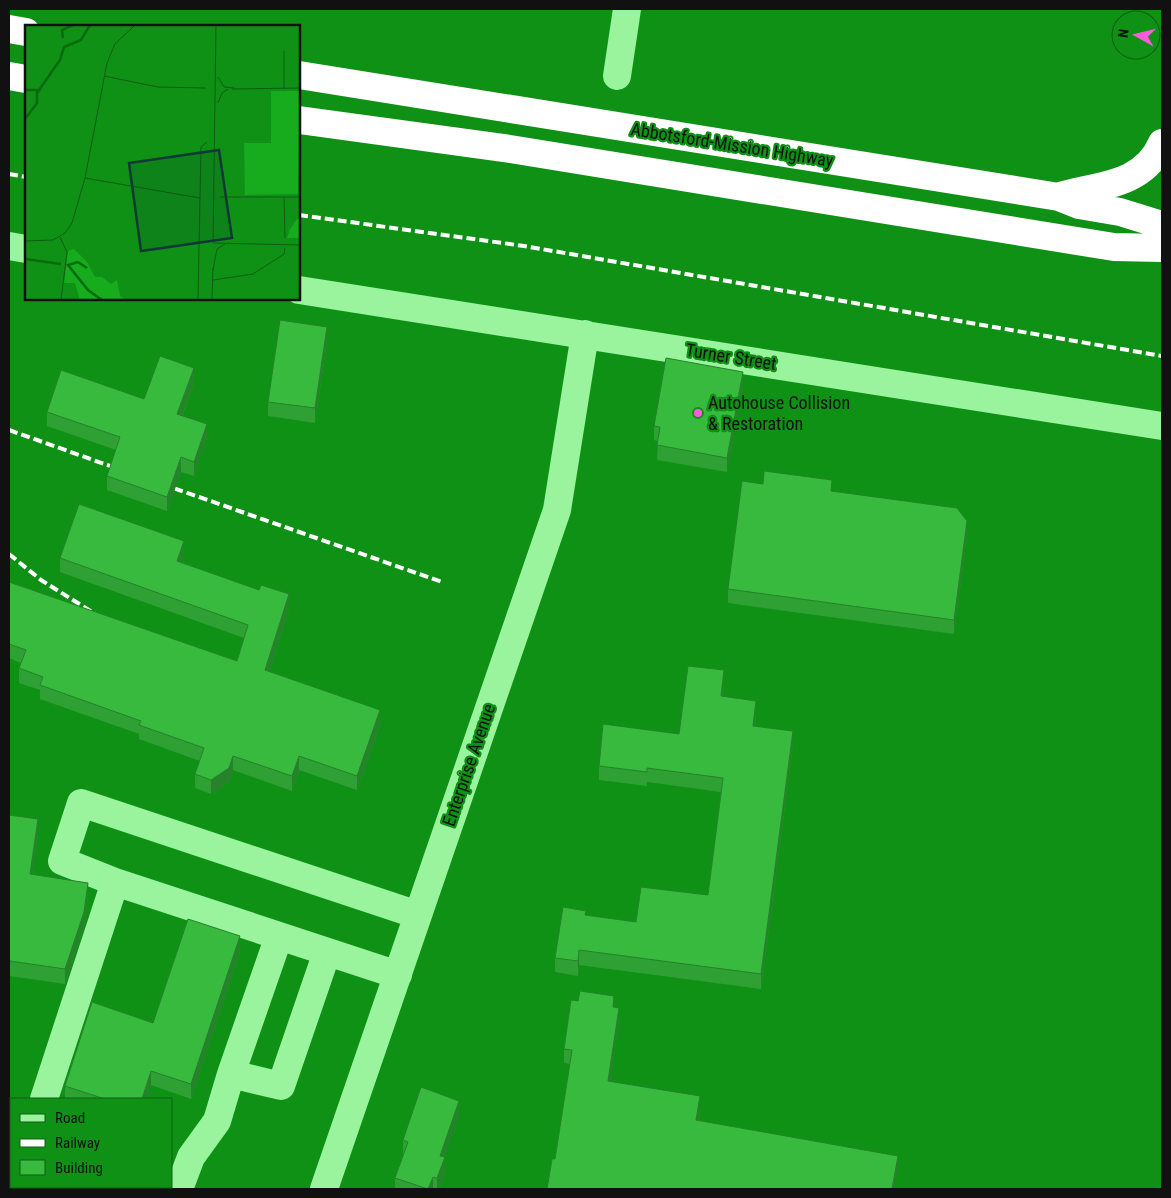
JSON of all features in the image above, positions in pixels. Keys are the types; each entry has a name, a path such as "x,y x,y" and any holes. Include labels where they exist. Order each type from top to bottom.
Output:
{"highway":[{"path":"9,29 25,32"},
{"path":"9,76 25,80"},
{"name":"Abbotsford-Mission Highway","path":"300,76 1059,197 1079,205 1120,212 1162,225"},
{"path":"9,81 25,80"},
{"path":"300,120 510,149 1114,247 1162,248"},
{"path":"1059,197 1084,189 1104,188 1124,180 1141,170 1158,152 1162,143"}],"street":[{"path":"617,76 627,9"},
{"path":"9,246 25,249"},
{"name":"Turner Street","path":"300,290 1162,426"},
{"name":"Enterprise Avenue","path":"324,1189 557,510 585,334"},
{"path":"398,975 115,882 62,862 81,803 418,915"},
{"path":"44,1098 115,882"},
{"path":"179,1189 191,1157 217,1121 231,1074 280,936"},
{"path":"231,1074 281,1086 327,952"}],"building":[{"path":"280,320 327,327 315,408 268,402"},
{"path":"160,356 194,368 177,414 207,424 194,462 181,457 167,497 107,476 120,437 47,412 61,370 144,399"},
{"name":"Autohouse Collision & Restoration","path":"666,358 743,372 727,458 657,445 660,427 654,426"},
{"path":"764,471 832,480 831,491 957,508 967,521 954,620 728,589 742,481 763,484"},
{"path":"79,504 184,541 177,561 259,590 261,585 289,594 265,670 380,710 357,776 299,756 292,776 233,756 229,768 211,780 195,774 204,748 139,725 141,721 40,685 43,677 19,668 26,650 9,644 9,582 237,661 248,625 60,558"},
{"path":"688,666 724,670 721,696 756,701 753,726 793,731 761,974 579,950 578,961 555,958 563,907 586,911 585,915 636,922 641,887 708,895 723,778 647,768 647,772 599,766 603,724 679,734"},
{"path":"9,815 38,819 30,874 88,883 84,912 65,969 10,961 9,969"},
{"path":"188,919 240,936 191,1084 151,1071 142,1098 102,1098 65,1086 92,1002 153,1023"},
{"path":"580,991 614,996 613,1007 619,1008 608,1081 700,1096 696,1120 898,1156 892,1189 547,1189 552,1159 555,1159 572,1050 564,1049 571,1000 578,1001"},
{"path":"421,1087 459,1101 440,1156 445,1157 437,1178 433,1177 428,1189 395,1178 408,1142 403,1140"}],"railway":[{"path":"9,174 25,177"},
{"path":"300,215 524,246 1162,356"},
{"path":"9,430 124,471"},
{"path":"162,484 442,582"},
{"path":"9,554 41,580 97,615"}],"place":[{"name":"Autohouse Collision & Restoration","path":"698,413"}]}
